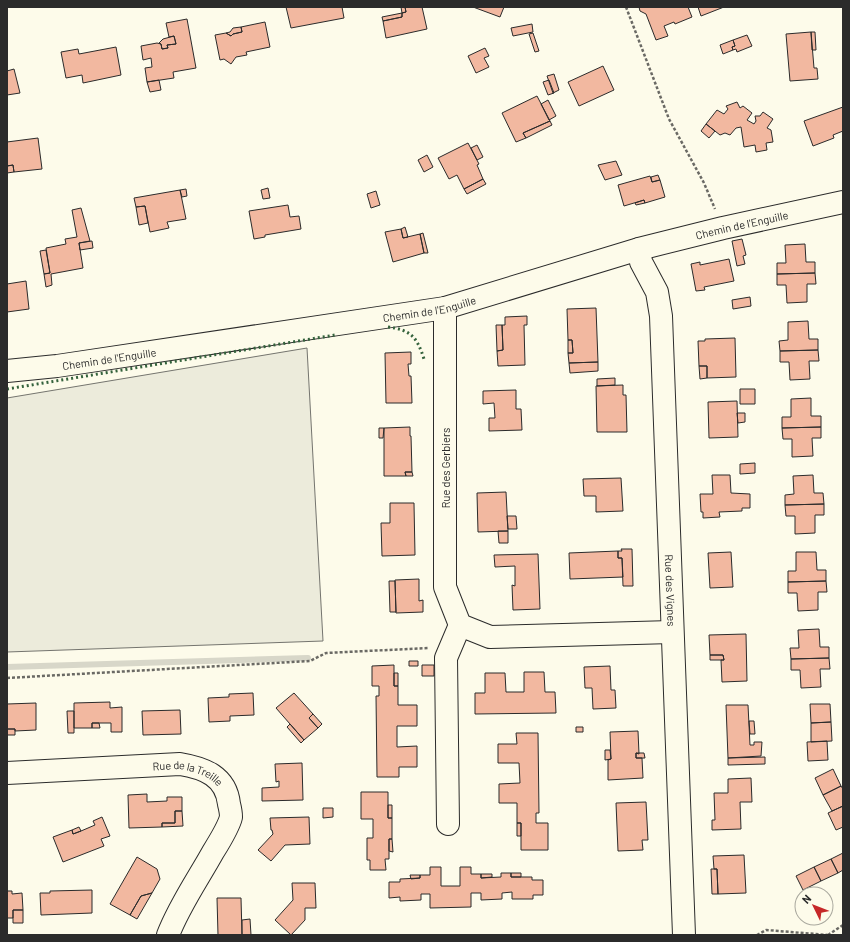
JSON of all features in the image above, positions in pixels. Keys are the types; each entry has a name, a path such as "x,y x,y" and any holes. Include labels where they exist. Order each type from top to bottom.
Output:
{"street":[{"name":"Chemin de l'Enguille","path":"7,371 57,366 445,308 639,249 723,228 843,202"},
{"name":"Rue des Vignes","path":"639,249 641,262 657,292 662,316 672,632 684,935"},
{"name":"Rue des Gerbiers","path":"445,308 446,587 460,625"},
{"path":"448,824 446,658 460,625 490,637 672,632"},
{"name":"Rue de la Treille","path":"7,773 180,764 194,767 211,774 222,784 229,800 230,817 221,838 175,919 168,935"}],"path":[{"path":"626,7 669,119 704,183 723,228"},
{"path":"7,678 310,661 326,654 450,647"},
{"path":"757,935 766,930 828,935 843,924"}],"shaded area":[{"path":"307,348 323,641 7,652 7,398"}],"building":[{"path":"286,7 342,7 344,18 291,28"},
{"path":"401,7 405,7 406,12 402,13"},
{"path":"405,7 422,7 427,29 386,38 383,21 402,17 402,13 406,12"},
{"path":"473,7 504,7 500,17"},
{"path":"639,7 688,7 692,17 675,24 674,22 664,26 668,36 656,40 646,14 640,11"},
{"path":"698,7 724,7 701,16"},
{"path":"402,13 402,17 383,21 382,17"},
{"path":"187,19 196,68 173,72 174,78 147,82 145,68 152,67 151,58 143,60 141,46 157,43 161,44 162,49 168,48 167,45 176,44 174,36 169,37 166,23"},
{"path":"265,22 270,47 246,52 247,55 236,57 231,64 224,59 220,60 215,35 226,33 231,36 242,32 241,27"},
{"path":"532,24 533,32 513,36 511,28"},
{"path":"241,27 242,32 231,36 226,33 230,32 233,28"},
{"path":"811,32 815,32 816,50 812,50"},
{"path":"811,32 814,68 817,68 818,79 790,81 786,34"},
{"path":"533,33 539,51 535,52 529,34"},
{"path":"747,35 752,46 737,52 736,49 733,50 732,47 735,46 733,40"},
{"path":"174,36 176,44 167,45 168,48 162,49 161,44 159,43 163,39"},
{"path":"733,40 735,46 732,47 733,50 723,54 720,45"},
{"path":"116,47 121,75 83,83 82,75 66,78 61,52 78,49 79,54"},
{"path":"485,48 489,56 484,58 489,67 476,73 468,56"},
{"path":"603,66 614,90 579,106 568,82"},
{"path":"14,69 20,93 7,95 7,71"},
{"path":"554,74 559,90 553,93 547,76"},
{"path":"159,80 161,90 150,92 147,82"},
{"path":"549,80 554,93 548,95 543,82"},
{"path":"537,96 550,121 523,133 526,138 516,142 502,113"},
{"path":"548,100 556,116 549,120 541,104"},
{"path":"737,102 740,108 743,106 752,113 747,120 754,124 756,121 755,116 760,116 763,112 773,119 767,128 771,130 773,142 766,143 767,150 756,152 755,145 744,147 741,127 736,128 730,135 725,133 720,135 706,124 717,110 724,114 728,109 726,106"},
{"path":"843,107 843,131 833,135 834,138 813,146 804,121"},
{"path":"550,121 552,125 526,138 523,133"},
{"path":"706,124 715,131 709,138 701,131"},
{"path":"38,138 42,169 14,172 13,165 7,166 7,142"},
{"path":"468,143 479,164 477,165 483,179 464,189 457,175 449,179 438,158"},
{"path":"477,145 483,157 477,160 471,148"},
{"path":"427,155 433,167 424,172 418,160"},
{"path":"616,161 622,175 605,180 598,165"},
{"path":"13,165 14,172 7,173 7,166"},
{"path":"658,175 660,180 652,182 651,177"},
{"path":"650,176 652,182 660,180 665,197 645,203 644,200 624,206 618,185"},
{"path":"483,179 486,184 467,194 464,189"},
{"path":"268,188 270,198 263,199 261,190"},
{"path":"186,189 187,196 182,197 180,190"},
{"path":"180,190 186,219 167,222 169,228 150,232 145,206 136,207 134,198"},
{"path":"376,191 380,205 371,208 367,194"},
{"path":"644,200 645,203 636,205 635,203"},
{"path":"288,205 290,217 299,216 301,229 265,235 265,237 254,239 249,211"},
{"path":"145,206 148,223 139,225 136,207"},
{"path":"81,208 90,241 79,243 83,268 51,274 52,285 46,287 44,274 50,273 46,248 66,244 65,239 77,237 72,210"},
{"path":"405,227 408,237 403,238 401,229"},
{"path":"401,229 403,238 420,234 424,253 393,262 385,232"},
{"path":"423,233 428,253 424,253 420,234"},
{"path":"742,239 746,255 743,256 745,264 737,266 732,241"},
{"path":"92,241 93,248 80,250 79,243"},
{"path":"805,244 806,262 815,262 815,273 777,274 777,263 786,263 785,245"},
{"path":"46,250 50,273 44,274 40,251"},
{"path":"729,259 734,281 704,287 705,290 696,291 691,264 700,262 700,265"},
{"path":"815,273 816,284 807,284 807,302 787,303 786,285 777,285 777,274"},
{"path":"26,281 29,309 7,312 7,284"},
{"path":"750,297 751,306 733,309 732,300"},
{"path":"596,308 598,362 569,363 568,353 573,353 572,340 568,340 567,309"},
{"path":"527,316 527,325 524,325 525,365 498,366 497,351 503,350 502,325 505,325 505,317"},
{"path":"808,321 809,339 818,339 818,350 780,351 779,341 788,340 788,322"},
{"path":"496,325 502,325 503,350 497,351"},
{"path":"735,338 736,377 707,378 707,366 699,366 698,341 705,341 705,339"},
{"path":"568,340 572,340 573,353 568,353"},
{"path":"818,350 819,361 809,361 810,379 790,380 789,362 780,362 780,351"},
{"path":"411,352 411,364 408,364 409,376 411,376 412,403 386,403 385,353"},
{"path":"598,362 598,371 570,373 569,363"},
{"path":"699,366 707,366 707,378 700,379"},
{"path":"615,378 615,385 597,386 597,379"},
{"path":"623,385 623,395 626,395 627,432 597,432 596,386"},
{"path":"740,389 755,389 755,404 740,404"},
{"path":"516,390 516,409 521,409 522,430 489,431 489,418 495,418 494,403 483,404 483,391"},
{"path":"811,398 811,416 821,416 821,427 782,428 782,417 791,417 791,399"},
{"path":"737,401 738,437 709,438 708,402"},
{"path":"737,413 745,413 745,422 738,423"},
{"path":"410,427 412,472 405,472 406,476 384,476 384,428"},
{"path":"821,427 821,438 812,438 813,456 792,457 792,439 783,439 782,428"},
{"path":"379,428 384,428 383,438 379,438"},
{"path":"755,463 755,473 740,474 740,464"},
{"path":"405,472 412,472 413,476 406,476"},
{"path":"712,475 730,475 731,493 750,494 750,508 742,508 742,511 719,512 720,517 703,518 703,512 701,512 700,494 713,494"},
{"path":"813,475 814,493 823,493 824,504 785,505 785,495 794,494 793,476"},
{"path":"621,478 623,511 596,512 596,496 584,496 583,479"},
{"path":"506,492 508,531 478,532 477,493"},
{"path":"390,503 414,503 415,555 382,556 381,523 390,523"},
{"path":"824,504 824,515 815,515 815,533 795,534 795,516 786,516 785,505"},
{"path":"507,516 516,516 517,529 508,529"},
{"path":"498,531 508,531 508,543 499,543"},
{"path":"621,549 632,549 633,586 623,586 622,558 618,558 618,551 622,551"},
{"path":"618,551 618,558 622,558 623,577 570,579 569,553"},
{"path":"731,552 733,587 710,588 708,553"},
{"path":"796,552 816,552 817,570 826,570 826,581 788,582 788,571 796,571"},
{"path":"538,554 540,609 513,610 512,585 515,586 515,566 495,567 494,555"},
{"path":"419,579 419,601 423,600 423,612 396,613 395,580"},
{"path":"389,581 395,581 396,612 390,612"},
{"path":"826,581 827,592 818,592 818,610 798,611 797,593 788,593 788,582"},
{"path":"819,629 820,647 829,647 829,658 791,659 790,648 799,648 798,630"},
{"path":"746,634 747,681 722,682 721,660 724,660 723,655 710,655 709,635"},
{"path":"710,655 723,655 724,660 710,660"},
{"path":"829,658 830,669 820,669 821,687 801,688 800,670 791,670 791,659"},
{"path":"409,661 418,661 418,666 409,666"},
{"path":"394,665 394,686 398,686 398,705 417,705 417,726 397,726 397,747 417,746 417,767 399,767 399,777 377,777 376,696 379,696 379,686 372,686 372,666"},
{"path":"422,665 434,665 434,676 422,676"},
{"path":"610,666 611,690 615,690 616,708 593,709 592,688 585,688 584,667"},
{"path":"524,672 544,672 545,692 555,692 556,713 475,714 475,693 485,693 485,673 505,673 506,692 524,692"},
{"path":"394,673 398,673 398,686 394,686"},
{"path":"253,693 254,715 230,716 230,721 209,722 208,698 229,697 229,694"},
{"path":"294,693 313,714 309,718 318,728 304,740 276,708"},
{"path":"110,702 110,708 122,707 122,732 111,732 111,723 92,723 92,728 74,728 74,703"},
{"path":"36,703 36,730 15,731 15,729 7,729 7,704"},
{"path":"810,704 830,704 831,722 811,723"},
{"path":"726,705 748,705 750,745 754,745 754,742 762,742 761,756 728,758"},
{"path":"180,710 181,734 143,735 142,711"},
{"path":"67,711 74,711 74,733 68,733"},
{"path":"313,714 322,724 318,728 309,718"},
{"path":"749,721 754,721 755,734 750,734"},
{"path":"831,722 832,741 811,742 811,723"},
{"path":"92,723 99,723 100,728 92,728"},
{"path":"290,724 304,740 301,743 287,727"},
{"path":"576,727 583,727 583,732 576,732"},
{"path":"7,729 15,729 15,735 7,735"},
{"path":"638,731 639,754 636,753 636,758 642,758 643,778 608,780 608,760 611,759 610,732"},
{"path":"516,733 538,733 539,813 536,813 536,823 548,823 548,850 521,850 521,823 517,823 517,803 499,803 499,784 520,783 519,763 498,763 498,744 517,744"},
{"path":"827,741 828,760 808,761 807,742"},
{"path":"605,750 610,750 611,759 605,760"},
{"path":"636,753 644,753 645,758 636,758"},
{"path":"765,757 765,764 728,765 728,758"},
{"path":"302,763 303,800 262,801 262,788 279,787 279,781 276,782 275,764"},
{"path":"833,769 841,786 823,795 815,778"},
{"path":"751,778 752,802 740,802 741,829 712,830 712,820 715,820 714,793 728,793 728,779"},
{"path":"841,786 843,789 843,806 832,811 823,795"},
{"path":"361,792 388,792 388,818 392,818 392,839 389,839 389,859 385,859 386,870 370,870 370,860 367,860 367,838 373,838 373,819 361,819"},
{"path":"147,794 147,802 167,801 167,797 182,797 182,811 175,811 175,823 162,823 162,827 129,828 128,795"},
{"path":"646,802 648,840 642,840 643,850 618,851 616,803"},
{"path":"388,805 392,805 392,818 388,818"},
{"path":"843,806 843,827 836,830 828,813"},
{"path":"323,808 333,808 333,817 323,818"},
{"path":"175,811 182,811 183,826 162,827 162,823 175,823"},
{"path":"102,817 110,836 101,839 104,846 63,862 53,837 72,830 73,834 81,831 95,825 93,821"},
{"path":"309,817 310,844 285,845 271,861 258,850 273,834 271,830 270,818"},
{"path":"517,823 521,823 521,836 517,836"},
{"path":"79,827 81,831 73,834 72,830"},
{"path":"389,839 392,839 393,852 389,851"},
{"path":"843,853 843,870 838,873 831,859"},
{"path":"744,855 746,893 718,894 717,869 714,869 713,856"},
{"path":"137,857 157,869 160,879 152,893 141,896 130,915 110,904"},
{"path":"831,859 838,873 821,881 814,867"},
{"path":"430,867 441,867 441,886 460,886 460,867 471,867 471,874 481,874 481,878 501,877 501,873 511,873 511,877 532,877 532,880 543,880 543,895 533,895 533,899 512,899 512,892 502,893 502,899 481,900 481,893 471,893 471,907 430,908 430,894 421,894 421,900 400,901 400,897 389,898 389,882 400,882 400,879 420,878 420,875 430,875"},
{"path":"814,867 821,881 811,886 801,886 796,876"},
{"path":"711,869 717,869 718,894 712,894"},
{"path":"511,873 521,873 521,877 511,877"},
{"path":"481,874 492,874 492,877 481,878"},
{"path":"410,875 420,875 420,878 411,879"},
{"path":"292,883 315,883 316,908 305,908 305,920 291,935 275,920 293,900"},
{"path":"92,890 92,913 41,915 40,893 50,893 50,891"},
{"path":"7,891 12,891 12,894 22,893 23,910 13,910 13,918 7,918"},
{"path":"152,893 137,919 130,915 141,896"},
{"path":"217,898 241,898 242,935 218,935"},
{"path":"13,910 23,910 23,923 13,923"},
{"path":"250,919 251,935 242,935 242,920"}],"waterway":[{"path":"7,667 308,658"}],"hedge":[{"path":"388,327 402,330 412,336 419,345 424,359"},
{"path":"7,389 335,335"}]}
